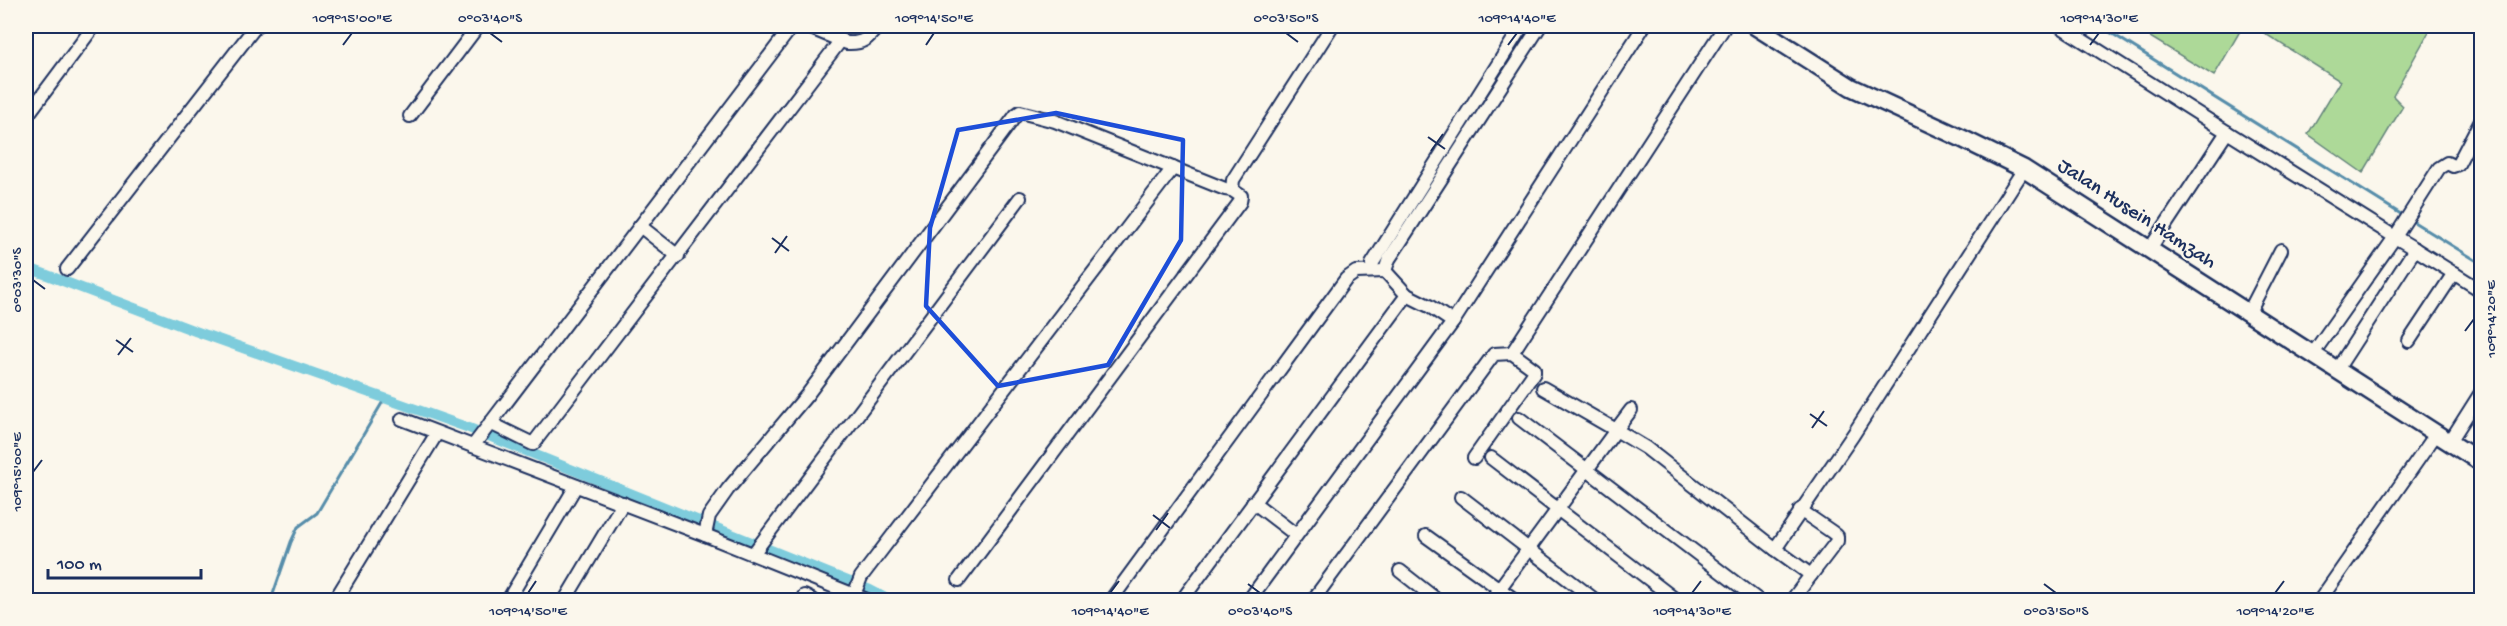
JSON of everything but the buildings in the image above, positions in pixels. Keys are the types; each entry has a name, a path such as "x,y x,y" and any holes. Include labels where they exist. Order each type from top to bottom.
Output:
{"street":[{"path":"26,117 94,26"},
{"path":"67,269 256,26"},
{"path":"410,116 478,26"},
{"path":"474,444 790,29 797,26"},
{"path":"806,26 854,44 867,40 878,26"},
{"path":"1233,190 1233,180 1332,26"},
{"path":"1385,271 1394,240 1522,26"},
{"path":"1372,264 1394,240 1539,26"},
{"path":"1249,600 1453,322 1644,26"},
{"path":"1512,353 1725,26"},
{"path":"2060,26 2397,235 2481,291"},
{"name":"Jalan Husein Hamzah","path":"1766,28 1851,87 2024,169 2481,463"},
{"path":"488,425 532,444 841,40"},
{"path":"705,534 709,516 807,395 1020,112 1028,112 1054,121 1225,189 1233,190 1241,196 1240,202 959,580"},
{"path":"2313,355 2397,235 2439,168 2447,163 2453,166 2458,164 2481,118"},
{"path":"2149,250 2228,132"},
{"path":"854,596 861,577 1026,357 1173,168"},
{"path":"1775,549 1853,435 2024,169"},
{"path":"753,554 1020,198"},
{"path":"640,226 678,256"},
{"path":"2336,371 2415,249"},
{"path":"2248,314 2282,250"},
{"path":"2382,256 2401,269"},
{"path":"1110,600 1346,279 1356,272 1385,271 1407,295 1430,306 1453,322"},
{"path":"2409,341 2454,273"},
{"path":"1182,600 1407,295"},
{"path":"1313,600 1494,354 1512,353 1534,369 1534,373 1474,458"},
{"path":"1543,388 1646,448 1811,575"},
{"path":"2320,600 2442,439 2481,392"},
{"path":"1491,600 1585,469 1631,410"},
{"path":"1519,418 1758,600"},
{"path":"402,419 474,444 867,600"},
{"path":"335,600 437,432"},
{"path":"1491,458 1676,600"},
{"path":"508,600 576,486"},
{"path":"1461,497 1596,600"},
{"path":"1253,502 1296,535"},
{"path":"565,600 623,503"},
{"path":"1792,600 1837,541 1837,536 1800,510"},
{"path":"1426,537 1515,600"},
{"path":"1400,571 1437,600"}],"highlighted area":[{"path":"1056,113 1183,140 1181,240 1108,365 998,386 926,306 930,228 958,130"}],"green space":[{"path":"2132,26 2243,26 2214,76"},
{"path":"2253,26 2432,26 2393,96 2403,106 2363,173 2308,134 2340,81"}],"waterway":[{"path":"2100,26 2404,216"},
{"path":"2409,219 2482,264"},
{"path":"26,267 195,331 469,428 870,590 889,600"},
{"path":"271,600 298,527 317,513 385,398"}]}
